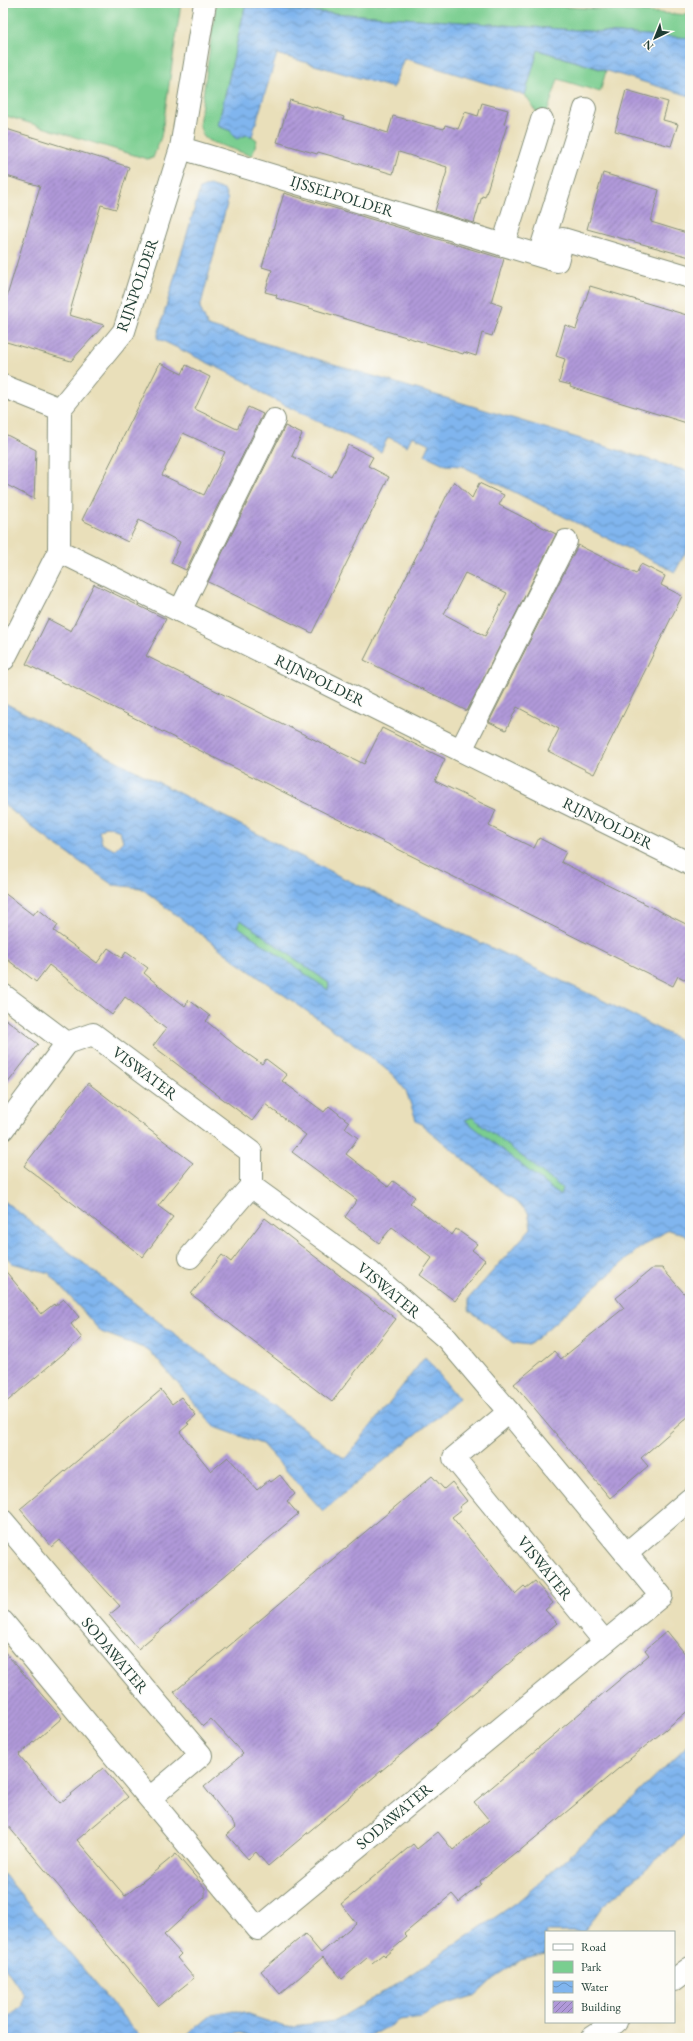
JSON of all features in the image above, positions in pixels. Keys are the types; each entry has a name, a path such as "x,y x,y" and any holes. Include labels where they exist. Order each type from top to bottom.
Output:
{"street":[{"name":"RIJNPOLDER","path":"60,409 124,331 181,148 205,3"},
{"path":"539,255 585,109"},
{"path":"503,245 542,120"},
{"name":"IJSSELPOLDER","path":"181,148 557,260 563,239 690,277"},
{"path":"3,386 60,409 59,551 4,659"},
{"path":"180,611 274,420"},
{"path":"461,750 566,541"},
{"name":"RIJNPOLDER","path":"59,551 690,864"},
{"path":"3,995 67,1043 3,1129"},
{"name":"VISWATER","path":"67,1043 93,1034 251,1152 251,1186 371,1273 447,1339 661,1596"},
{"path":"190,1257 251,1186"},
{"name":"VISWATER","path":"509,1412 454,1458 605,1642"},
{"path":"626,1554 690,1499"},
{"name":"SODAWATER","path":"3,1522 201,1756 150,1798"},
{"name":"SODAWATER","path":"3,1622 258,1929 661,1596"},
{"path":"675,1979 690,1968"},
{"path":"592,2038 614,2023"}],"green space":[{"path":"3,3 181,3 161,137 153,158 147,159 3,115"},
{"path":"216,3 508,3 690,15 690,38 245,7 218,126 231,131 234,137 243,137 246,135 252,136 257,140 252,156 209,141 204,137 199,125"},
{"path":"538,50 606,71 600,92 558,79 546,116 537,113 525,95"},
{"path":"241,920 329,983 328,991 237,926"},
{"path":"472,1117 563,1188 560,1196 464,1120"}],"water":[{"path":"245,7 690,38 690,96 538,50 525,95 404,58 393,88 277,54 252,136 246,135 237,139 231,131 218,126"},
{"path":"209,185 224,190 228,200 200,308 208,326 690,472 690,544 675,572 462,466 446,465 425,455 430,444 412,436 407,446 388,437 381,452 262,394 251,384 157,338 200,189"},
{"path":"3,702 339,876 600,999 690,1045 690,1241 684,1234 668,1230 637,1250 529,1345 513,1343 469,1310 469,1298 531,1228 528,1212 416,1120 406,1091 393,1075 362,1050 237,962 141,888 113,885 50,841 3,804","holes":["107,826 120,831 123,841 114,850 102,843 99,831","241,920 329,983 328,990 237,926","472,1117 562,1188 560,1196 465,1120"]},
{"path":"3,1200 160,1323 345,1459 425,1357 459,1399 323,1511 262,1444 215,1427 149,1350 101,1332 49,1273 12,1263 3,1253"},
{"path":"690,1743 690,1829 601,1908 585,1931 545,1931 545,1954 521,1960 493,1979 476,1995 441,2006 422,2017 399,2020 368,2038 255,2038 241,2033 216,2038 183,2038 212,2014 234,2010 285,2027 335,2021 405,1979 516,1903 606,1824"},
{"path":"3,1873 141,2038 3,2038 3,2021 23,2006 24,1995 3,1964"}],"building":[{"path":"626,90 668,102 663,120 678,124 671,146 615,131"},
{"path":"290,100 316,107 344,117 343,119 388,133 393,116 444,129 445,125 458,129 465,112 478,116 482,103 508,110 504,124 507,125 485,197 482,196 474,223 435,211 447,167 399,152 393,174 318,152 317,154 277,142"},
{"path":"3,128 129,167 116,209 101,205 69,315 104,325 71,361 3,341 3,294 7,296 40,186 3,175"},
{"path":"603,173 659,190 651,222 690,234 690,257 587,229"},
{"path":"284,193 504,259 491,302 502,306 492,336 482,333 476,356 464,352 463,354 276,298 277,295 265,292 272,270 262,267"},
{"path":"590,286 690,316 690,424 570,387 571,385 559,382 565,359 556,356 565,325 576,329"},
{"path":"160,363 182,374 186,365 210,377 195,409 237,429 248,407 263,414 186,570 171,563 180,542 139,520 128,542 82,520","holes":["183,433 225,452 204,495 162,475"]},
{"path":"285,426 302,434 292,456 332,477 348,445 373,457 368,466 389,477 312,633 208,582"},
{"path":"3,433 36,450 34,499 3,483"},
{"path":"454,481 472,498 479,483 504,495 499,505 556,534 467,711 364,660","holes":["465,573 507,593 485,636 444,614"]},
{"path":"578,545 636,574 641,564 665,576 661,585 682,596 594,774 548,751 559,729 517,707 506,730 489,722"},
{"path":"94,584 166,619 146,656 364,764 382,728 445,759 435,781 496,810 489,826 534,848 539,838 566,852 561,862 690,926 690,982 678,976 673,986 26,664 48,619 71,631"},
{"path":"3,892 33,915 38,909 58,925 54,931 97,963 108,948 122,958 126,952 148,968 144,973 185,1006 189,1000 210,1016 206,1021 236,1046 262,1064 266,1059 287,1075 282,1081 324,1112 329,1106 349,1122 345,1128 358,1138 346,1154 388,1187 393,1181 415,1197 410,1203 452,1235 456,1229 477,1244 472,1250 485,1260 455,1301 420,1275 432,1258 412,1242 392,1227 379,1243 345,1217 357,1200 292,1152 306,1135 265,1104 252,1121 153,1046 166,1029 125,997 112,1015 49,965 36,982 3,956"},
{"path":"3,1017 38,1044 3,1089"},
{"path":"88,1083 193,1163 158,1206 173,1217 143,1257 24,1166"},
{"path":"265,1218 396,1319 332,1402 191,1294 222,1255 231,1262"},
{"path":"3,1268 41,1314 54,1304 55,1306 64,1299 79,1317 71,1324 82,1338 3,1405"},
{"path":"653,1268 662,1268 690,1300 690,1415 641,1458 648,1466 610,1498 514,1384 554,1351 561,1359 624,1308 616,1298"},
{"path":"161,1390 172,1404 181,1397 196,1415 180,1432 211,1471 228,1457 257,1490 269,1480 271,1482 280,1475 295,1494 287,1501 298,1514 138,1649 109,1615 120,1606 60,1540 52,1547 20,1509"},
{"path":"432,1476 444,1489 452,1482 467,1501 459,1507 461,1510 452,1517 515,1594 524,1586 526,1588 535,1581 553,1603 545,1610 557,1623 268,1866 256,1852 248,1859 227,1835 236,1827 204,1787 243,1754 211,1719 203,1726 174,1692"},
{"path":"667,1631 690,1660 690,1709 517,1853 516,1852 480,1881 481,1884 459,1902 452,1894 404,1934 407,1937 385,1956 383,1954 372,1963 367,1958 342,1979 323,1957 280,1994 261,1971 305,1934 321,1953 356,1923 341,1904 413,1844 417,1849 438,1832 453,1850 489,1820 474,1802 649,1655 645,1650"},
{"path":"3,1650 62,1718 19,1755 60,1803 103,1768 128,1797 77,1840 125,1896 176,1854 205,1888 205,1897 164,1935 181,1954 177,1958 194,1978 159,2006 3,1820"}]}
